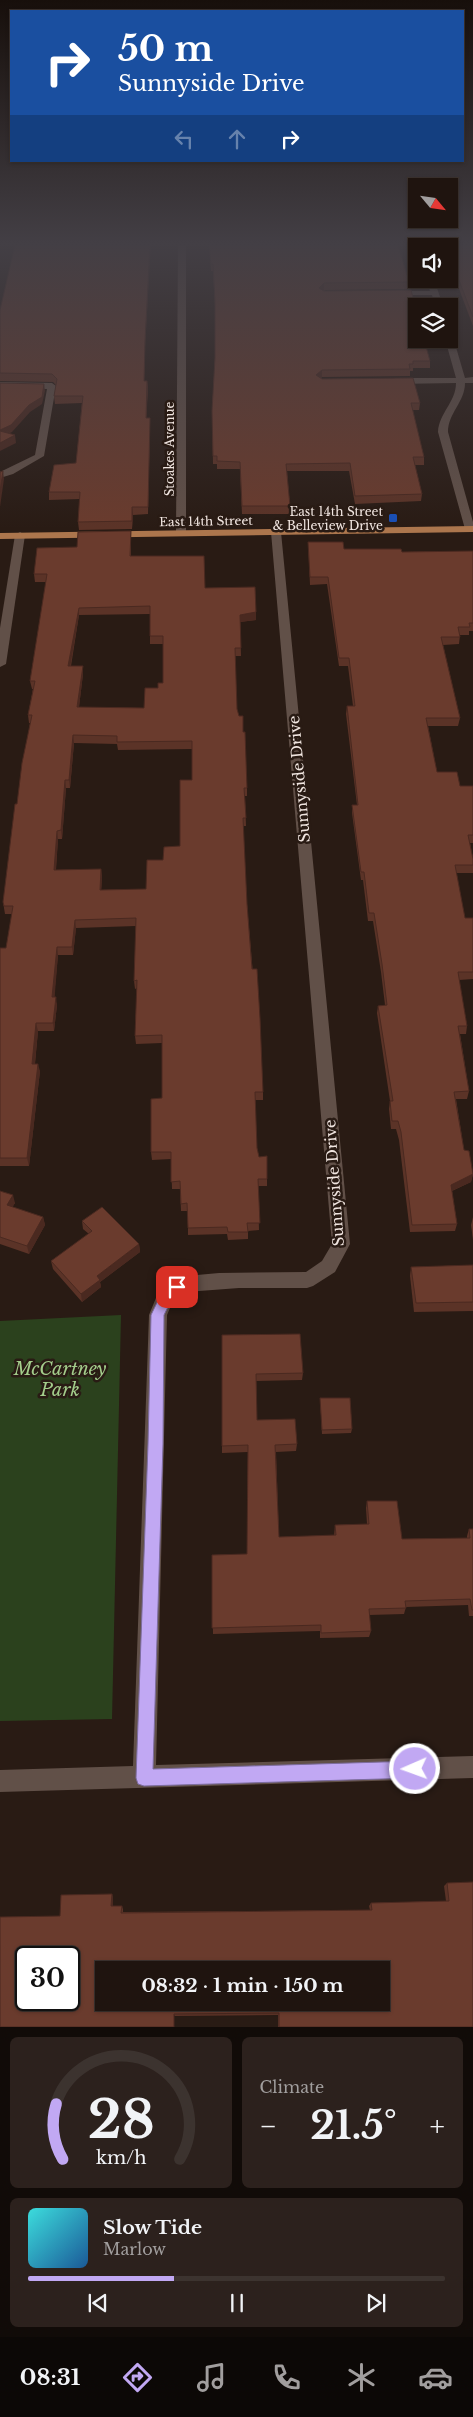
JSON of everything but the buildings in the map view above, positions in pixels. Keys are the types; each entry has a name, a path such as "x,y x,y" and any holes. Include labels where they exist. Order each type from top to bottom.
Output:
{"main road":[{"name":"East 14th Street","path":"0,536 471,529"}],"street":[{"name":"Stoakes Avenue","path":"181,534 182,340"},
{"path":"452,348 460,373 458,394 443,419 443,432 471,529"},
{"path":"382,381 473,380"},
{"path":"0,385 52,386 38,456 10,472 0,474"},
{"name":"Sunnyside Drive","path":"144,1778 156,1444 158,1315 161,1304 168,1294 188,1282 307,1280 320,1275 330,1266 337,1256 341,1244 276,532"},
{"path":"0,664 20,535"},
{"path":"0,1781 473,1767"}],"green space":[{"name":"McCartney Park","path":"121,1315 112,1719 0,1721 0,1321"}],"place":[{"name":"East 14th Street & Belleview Drive","path":"393,518"}],"route":[{"path":"177,1287 168,1294 161,1304 158,1315 156,1444 144,1778 415,1769"}]}
